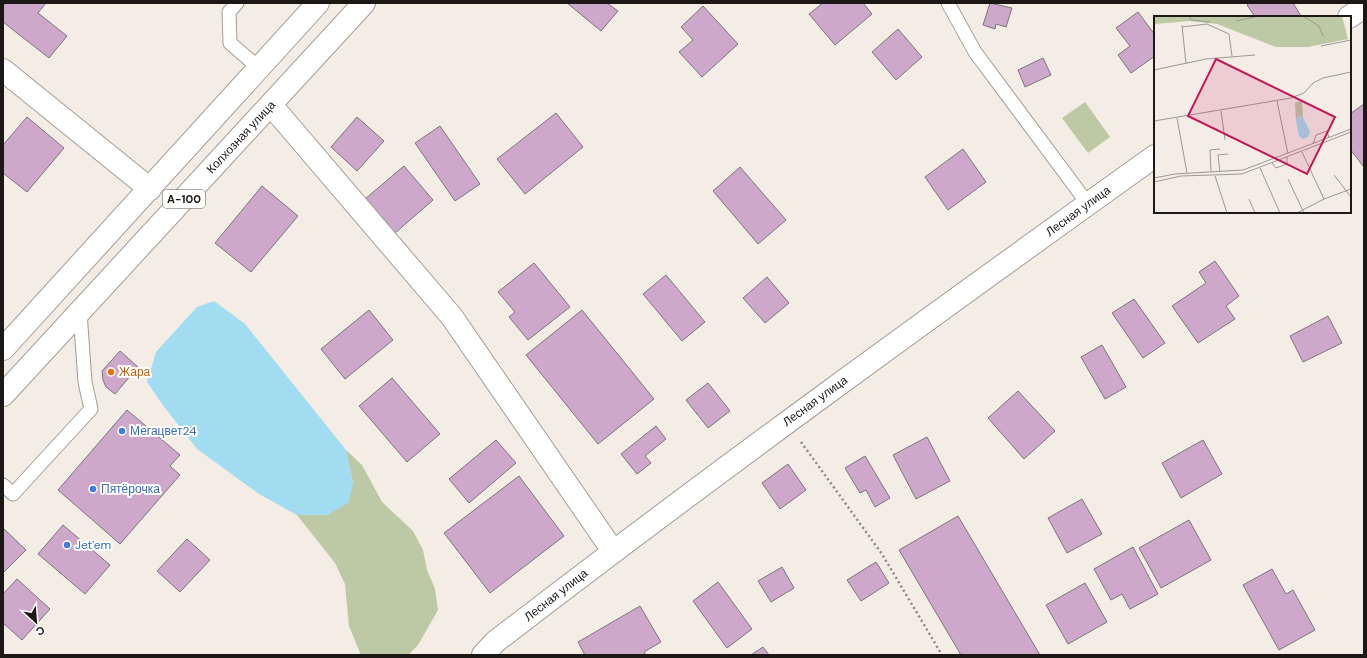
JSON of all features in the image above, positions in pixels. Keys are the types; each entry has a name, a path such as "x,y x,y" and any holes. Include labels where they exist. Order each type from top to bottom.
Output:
{"street":[{"name":"А-100","path":"3,349 318,3"},
{"name":"Колхозная улица","path":"3,395 364,3"},
{"path":"1350,16 1364,7"},
{"path":"3,70 150,189"},
{"path":"271,105 452,317 613,551"},
{"name":"Лесная улица","path":"483,655 495,642 613,551 786,422 1154,157"}],"lane":[{"path":"237,3 229,12 230,43 259,68"},
{"path":"948,3 975,52 1088,204"},
{"path":"3,485 13,494 91,409 85,382 80,312"}],"path":[{"path":"786,422 882,554 942,655"}],"green space":[{"path":"1085,102 1110,137 1088,153 1062,118"},
{"path":"346,450 362,465 382,502 413,531 423,550 427,570 435,589 438,610 418,645 408,655 361,655 349,626 345,584 335,563 297,515 328,515 353,483"}],"water":[{"path":"214,301 245,324 346,450 353,483 349,502 328,515 297,515 259,494 197,449 147,382 156,352 197,307"}],"building":[{"path":"6,3 46,3 38,13 67,36 49,58 3,22 3,6"},
{"path":"567,3 607,3 618,11 601,31"},
{"path":"823,3 863,3 872,14 835,45 809,14"},
{"path":"990,3 1012,8 1006,27 996,24 995,29 983,25"},
{"path":"1250,3 1293,3 1301,16 1254,16 1247,5"},
{"path":"703,6 738,44 702,77 679,52 693,40 681,27"},
{"path":"1138,12 1154,34 1154,57 1131,73 1118,55 1130,46 1116,28"},
{"path":"898,29 922,57 896,80 872,52"},
{"path":"1043,58 1051,75 1025,87 1018,70"},
{"path":"1364,104 1364,166 1351,150 1351,113"},
{"path":"556,113 583,147 525,194 497,159"},
{"path":"27,117 64,148 27,192 3,173 3,145"},
{"path":"357,117 384,141 357,171 331,147"},
{"path":"440,126 480,184 455,201 415,143"},
{"path":"963,149 986,182 948,210 925,177"},
{"path":"404,166 433,200 395,233 365,199"},
{"path":"740,167 786,220 758,244 713,191"},
{"path":"262,186 298,216 251,272 215,243"},
{"path":"1215,261 1239,296 1226,306 1235,319 1198,343 1172,306 1206,283 1199,272"},
{"path":"534,263 570,307 528,340 509,317 515,312 498,292"},
{"path":"666,275 705,322 682,341 643,294"},
{"path":"767,277 789,303 765,323 743,298"},
{"path":"1134,299 1165,343 1143,358 1112,313"},
{"path":"369,310 393,340 345,379 321,349"},
{"path":"582,310 654,399 598,444 526,355"},
{"path":"1328,316 1342,343 1303,362 1290,336"},
{"path":"1102,345 1126,387 1105,399 1081,357"},
{"path":"120,351 138,367 115,394 106,387 103,380 102,371"},
{"path":"392,378 440,434 407,462 359,406"},
{"path":"708,383 730,411 708,428 686,400"},
{"path":"1018,391 1055,431 1024,459 988,418"},
{"path":"127,410 180,455 170,466 180,475 120,544 58,490"},
{"path":"656,426 666,439 645,456 651,463 637,474 621,454"},
{"path":"927,437 950,481 916,499 893,455"},
{"path":"496,440 516,463 469,503 449,479"},
{"path":"1203,440 1222,474 1181,498 1162,463"},
{"path":"865,456 890,498 875,507 866,490 860,493 845,468"},
{"path":"788,464 806,490 780,509 762,483"},
{"path":"519,476 564,536 490,593 444,533"},
{"path":"1082,499 1102,534 1067,553 1048,518"},
{"path":"958,516 1040,655 961,655 899,550"},
{"path":"1189,520 1211,560 1161,588 1139,548"},
{"path":"63,525 110,565 85,594 38,554"},
{"path":"3,528 26,550 3,573"},
{"path":"187,539 210,560 180,592 157,571"},
{"path":"1133,547 1158,594 1130,609 1122,594 1111,600 1094,569"},
{"path":"876,562 889,583 861,601 847,580"},
{"path":"782,567 794,588 771,602 758,581"},
{"path":"1272,569 1286,594 1293,590 1315,630 1279,650 1243,585"},
{"path":"17,579 50,609 22,640 3,623 3,594"},
{"path":"718,582 752,629 727,648 693,601"},
{"path":"1085,583 1107,622 1068,644 1046,605"},
{"path":"640,606 661,642 644,652 646,655 585,655 578,642"},
{"path":"763,647 769,655 751,655"}],"place":[{"name":"Жара","path":"111,372"},
{"name":"Мегацвет24","path":"122,431"},
{"name":"Пятёрочка","path":"93,489"},
{"name":"Jet'em","path":"67,545"}]}
